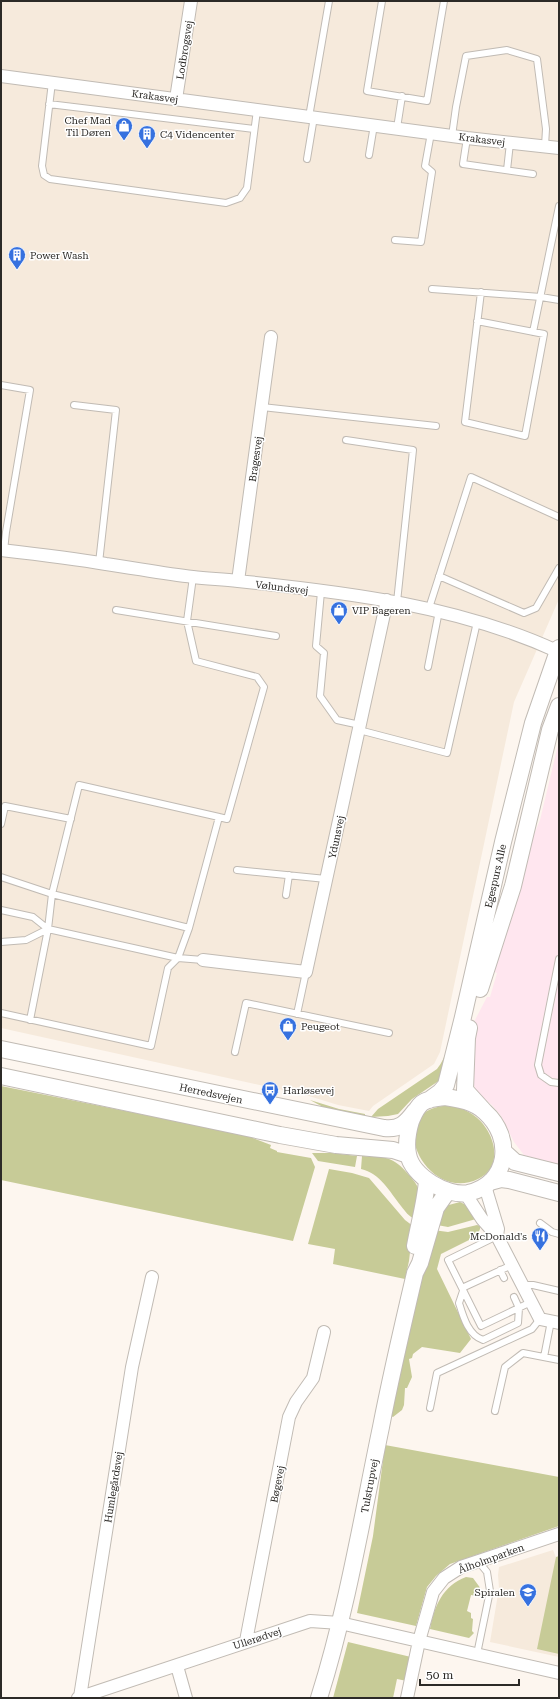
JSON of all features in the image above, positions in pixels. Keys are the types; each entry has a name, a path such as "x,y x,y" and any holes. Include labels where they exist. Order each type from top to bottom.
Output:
{"street":[{"name":"Lodbrogsvej","path":"176,99 191,1"},
{"name":"Krakasvej","path":"1,76 467,138 559,148"},
{"name":"Bragesvej","path":"238,581 271,337"},
{"name":"Vølundsvej","path":"3,550 192,577 238,581 392,601 434,610 477,622 558,650"},
{"name":"Ydunsvej","path":"306,972 360,727 392,601"},
{"name":"Egespurs Alle","path":"429,1100 440,1092 446,1085 503,842 533,723 558,650"},
{"name":"Egespurs Alle","path":"485,1112 465,1090 467,1038 473,1006 513,886 550,730 559,706"},
{"path":"203,960 306,972"},
{"name":"Herredsvejen","path":"1,1049 384,1128 400,1127 405,1124 414,1111"},
{"path":"1,1076 280,1135 336,1145 393,1150 408,1155"},
{"path":"488,1184 497,1174 504,1152 502,1137 485,1112 471,1103 459,1099 445,1098 429,1100 422,1103 414,1111 409,1127 408,1155 418,1173 428,1181 448,1191 465,1193 477,1190 501,1179 559,1193"},
{"path":"504,1152 515,1162 559,1173"},
{"name":"Tulstrupvej","path":"319,1698 340,1623 360,1534 414,1273 413,1260 428,1181"},
{"path":"488,1184 498,1229 497,1236"},
{"name":"Tulstrupvej","path":"414,1273 420,1264 436,1208 448,1191"},
{"path":"465,1193 482,1219 497,1236 531,1302 550,1321"},
{"name":"Humlegårdsvej","path":"79,1698 132,1367 152,1278"},
{"name":"Bøgevej","path":"246,1641 290,1417 296,1402 313,1378 324,1332"},
{"name":"Ålholmparken","path":"407,1698 419,1640 433,1592 444,1578 461,1567 559,1534"},
{"name":"Ullerødvej","path":"79,1698 177,1666 246,1641 310,1621 340,1623"},
{"path":"340,1623 559,1673"},
{"path":"177,1666 186,1698"}],"lane":[{"path":"307,159 311,117 329,1"},
{"path":"382,1 367,91 427,101 444,1"},
{"path":"452,136 466,56 507,50 537,59 546,129 545,146"},
{"path":"52,82 42,166 44,175 50,179 226,203 240,198 247,188 257,110"},
{"path":"397,128 402,96"},
{"path":"49,104 254,129"},
{"path":"369,155 374,125"},
{"path":"394,240 421,242 432,172 426,166 431,133"},
{"path":"467,138 463,164 533,174"},
{"path":"507,170 510,143"},
{"path":"533,332 559,206"},
{"path":"432,289 541,297 559,300"},
{"path":"477,321 544,334 525,436 465,422 477,321 481,292"},
{"path":"1,385 30,390 3,532 3,550"},
{"path":"74,405 116,410 99,563"},
{"path":"262,407 436,426"},
{"path":"346,440 413,450 392,601"},
{"path":"428,667 439,576 471,477 559,517"},
{"path":"439,576 524,613 536,608 559,568"},
{"path":"30,1020 48,929 52,894 79,785 226,818 264,687 257,677 196,661 187,621 192,577"},
{"path":"321,592 316,646 324,653 320,696 336,720 447,753 477,622"},
{"path":"116,610 276,636"},
{"path":"1,824 5,806 71,819"},
{"path":"1,1013 151,1046 168,968 178,958 189,928 219,817"},
{"path":"237,870 326,879"},
{"path":"286,895 289,875"},
{"path":"1,878 52,894 189,928"},
{"path":"1,910 32,917 48,929 178,958 203,960"},
{"path":"1,942 26,940 48,929"},
{"path":"559,959 538,1065 541,1075 551,1082 559,1083"},
{"path":"297,1014 306,972"},
{"path":"235,1052 246,1003 390,1033"},
{"path":"540,1223 552,1232 559,1234"},
{"path":"497,1236 448,1260 481,1326 531,1302"},
{"path":"512,1264 463,1290 458,1303 472,1333 478,1338 488,1338 516,1325 519,1320 519,1308 514,1297"},
{"path":"500,1270 504,1278"},
{"path":"523,1285 533,1285 558,1290"},
{"path":"544,1357 550,1321"},
{"path":"430,1408 437,1373 550,1321"},
{"path":"495,1410 505,1367 522,1353 559,1360"},
{"path":"477,1654 490,1591 487,1572 478,1561"}],"shaded area":[{"path":"1,1 559,1 559,599 514,702 440,1052 434,1064 373,1106 369,1111 338,1105 309,1096 1,1028"},
{"path":"559,741 559,1165 524,1155 514,1142 501,1116 492,1105 476,1092 472,1078 472,1043 475,1020 487,997 490,997 497,973 494,972 496,951 533,837 540,820"},
{"name":"Spiralen","path":"553,1550 557,1560 559,1559 559,1657 490,1642 499,1588 499,1567"}],"green space":[{"path":"447,1050 440,1080 412,1099 398,1114 371,1117 378,1109 437,1069"},
{"path":"1,1086 245,1135 271,1145 270,1148 277,1152 311,1158 315,1167 293,1241 1,1180"},
{"path":"310,1100 339,1109 365,1114 365,1116 323,1107"},
{"path":"443,1106 451,1106 465,1110 472,1114 480,1120 491,1137 494,1147 492,1165 487,1173 478,1179 460,1183 443,1179 429,1169 419,1155 414,1139 416,1124 425,1112"},
{"path":"312,1153 332,1153 357,1156 355,1167 318,1161"},
{"path":"362,1156 383,1157 393,1161 411,1177 419,1191 419,1201 415,1219 406,1212 389,1189 374,1174 361,1169"},
{"path":"329,1169 369,1178 405,1220 413,1226 409,1261 405,1279 333,1264 335,1249 308,1244"},
{"path":"460,1202 468,1206 476,1219 448,1227 437,1225 445,1206"},
{"path":"477,1225 480,1226 480,1229 477,1236 441,1254 437,1269 471,1339 460,1353 422,1347 413,1354 412,1358 409,1359 412,1377 407,1388 405,1388 404,1405 402,1410 393,1417 391,1416 423,1266 433,1230 448,1232"},
{"path":"385,1445 559,1477 559,1526 450,1564 436,1576 427,1587 416,1626 357,1613 373,1536"},
{"path":"559,1556 559,1654 537,1649 556,1557"},
{"path":"466,1577 473,1578 481,1589 482,1597 471,1595 467,1611 471,1613 471,1618 473,1619 472,1631 474,1633 469,1638 430,1629 434,1613 441,1598 451,1585"},
{"path":"348,1642 411,1657 407,1681 397,1679 393,1698 333,1698"}],"place":[{"name":"Chef Mad Til Døren","path":"124,141"},
{"name":"C4 Videncenter","path":"147,149"},
{"name":"Power Wash","path":"17,270"},
{"name":"VIP Bageren","path":"339,625"},
{"name":"Peugeot","path":"288,1041"},
{"name":"Harløsevej","path":"270,1105"},
{"name":"McDonald's","path":"540,1251"},
{"name":"Spiralen","path":"528,1607"}]}
